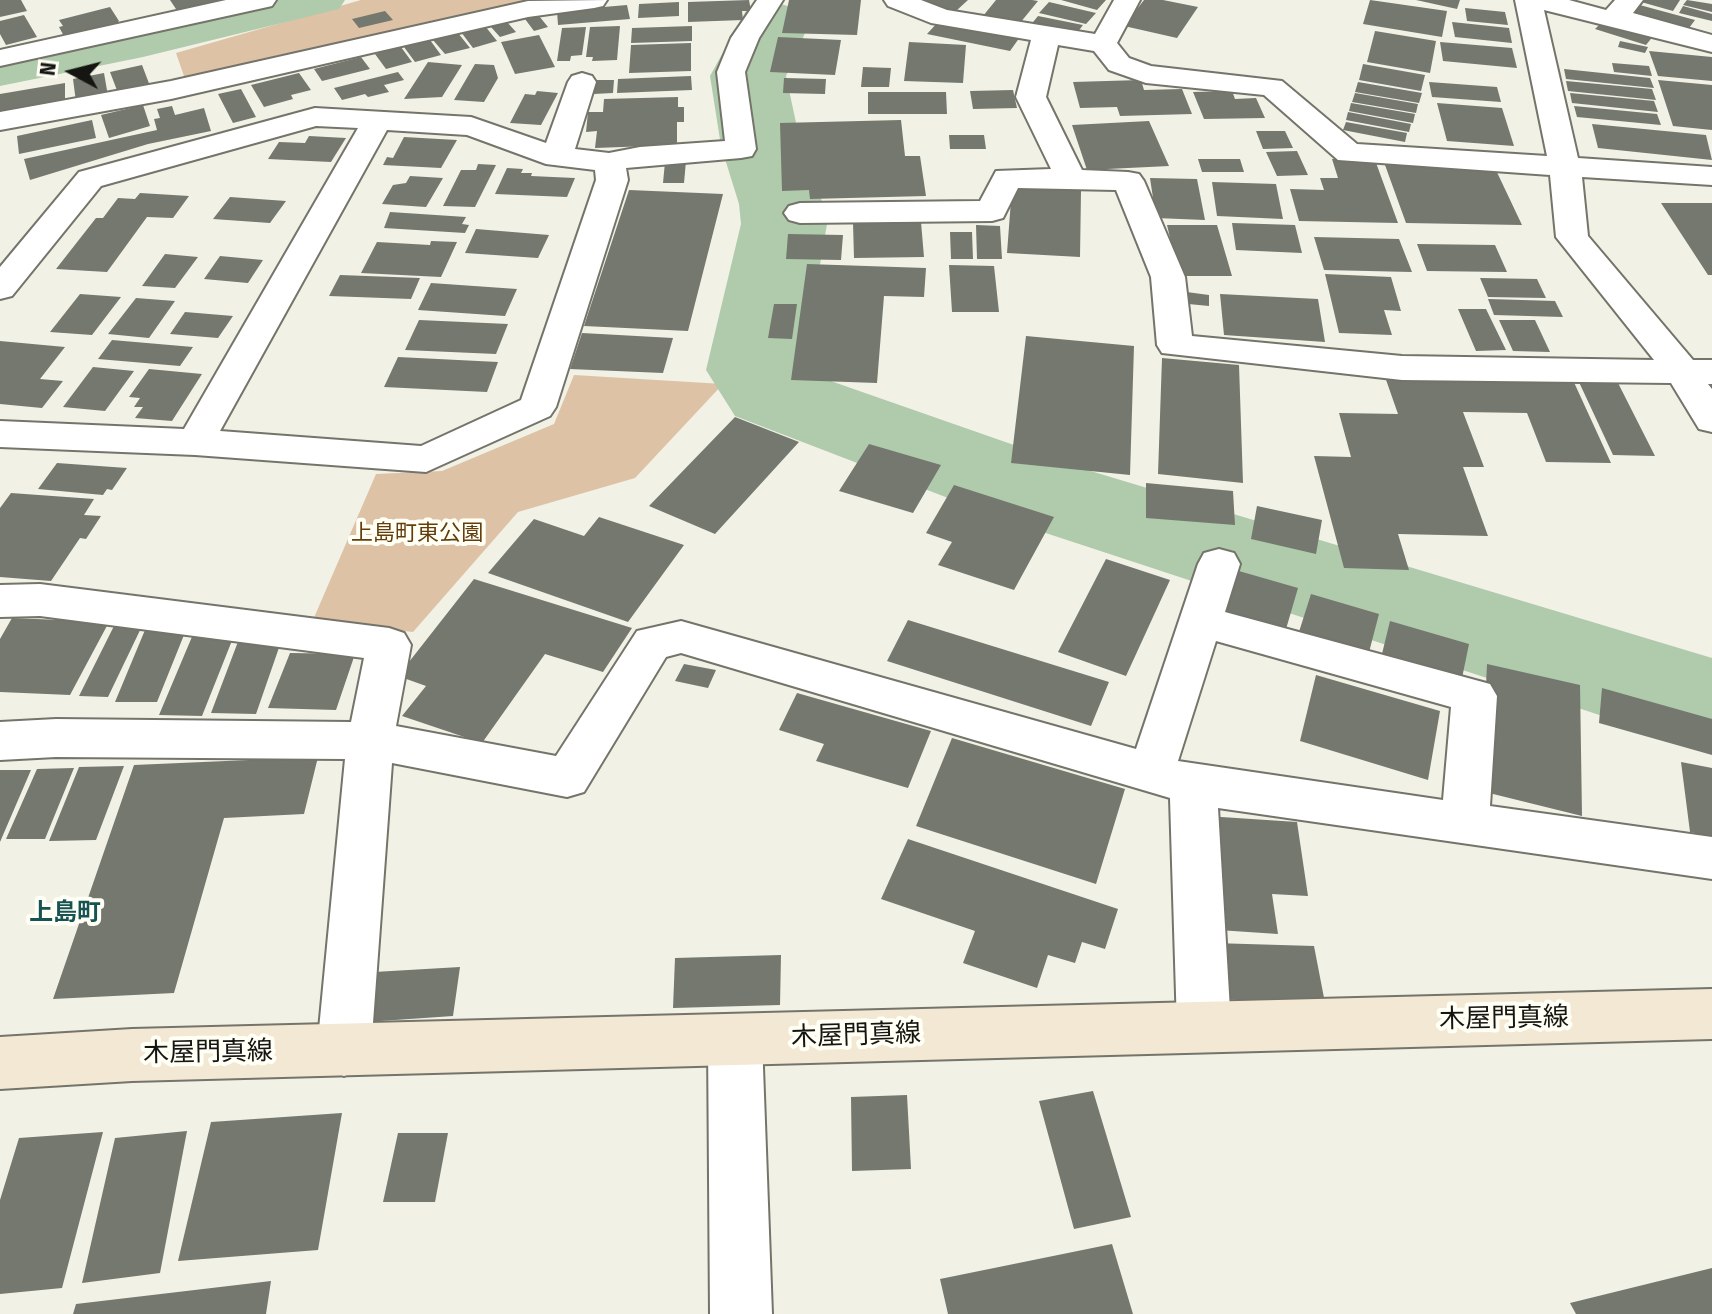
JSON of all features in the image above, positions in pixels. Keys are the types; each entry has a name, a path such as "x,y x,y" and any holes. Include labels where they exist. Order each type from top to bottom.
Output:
{"main road":[{"name":"木屋門真線","path":"0,1063 132,1055 1712,1014"}],"street":[{"path":"134,0 159,43 171,90"},
{"path":"0,58 159,43 263,0"},
{"path":"0,121 171,90 528,9 594,0"},
{"path":"0,289 90,179 315,117 471,126 557,157 609,162 640,156 741,149 731,72 745,38 770,0"},
{"path":"897,0 941,17 1103,44 1119,64 1146,74 1272,87 1349,153 1712,176"},
{"path":"1103,44 1127,0"},
{"path":"1528,0 1565,168 1572,237 1698,372 1712,420"},
{"path":"1539,0 1612,20 1623,8 1712,44"},
{"path":"1046,35 1031,97 1071,179"},
{"path":"557,157 582,82"},
{"path":"195,442 378,119"},
{"path":"0,434 195,442 426,459 537,407 612,180 609,162"},
{"path":"800,213 992,211 1007,178 1128,181 1168,277 1175,345 1402,368 1698,372"},
{"path":"1204,1027 1172,779 1200,621 1219,564"},
{"path":"0,601 40,600 389,645 370,741 344,1050"},
{"path":"1200,621 1474,696 1465,823"},
{"path":"0,741 56,738 370,741 422,748 567,778 652,643 681,637 1172,779 1712,858"},
{"path":"735,1040 741,1314"}],"green space":[{"path":"361,0 540,0 185,79 176,53"},
{"name":"上島町東公園","path":"574,375 723,384 635,478 518,512 413,632 313,620 376,474 442,471 554,424"}],"building":[{"path":"0,0 21,0 27,11 0,17"},
{"path":"170,0 235,0 180,15"},
{"path":"749,0 751,11 742,11 743,20 688,22 688,2"},
{"path":"789,0 861,0 857,35 782,33"},
{"path":"916,0 968,0 956,11"},
{"path":"996,0 1038,1 1020,23 983,16"},
{"path":"1061,0 1106,0 1097,10"},
{"path":"1144,0 1163,0 1198,7 1177,38 1124,26"},
{"path":"1370,0 1447,11 1442,37 1363,24"},
{"path":"1416,0 1460,0 1457,9"},
{"path":"1634,0 1680,0 1673,11"},
{"path":"1687,0 1712,4 1712,12 1683,5"},
{"path":"679,2 679,16 638,18 639,4"},
{"path":"1049,2 1096,13 1086,24 1039,13"},
{"path":"1636,4 1695,20 1686,32 1626,16"},
{"path":"627,5 630,19 558,25 557,11"},
{"path":"1683,6 1712,14 1712,21 1679,13"},
{"path":"110,7 119,21 111,29 65,38 59,27 63,26 59,20"},
{"path":"1465,8 1505,12 1508,25 1467,21"},
{"path":"385,11 393,20 359,28 352,19"},
{"path":"24,15 37,37 6,45 0,34 0,21"},
{"path":"539,16 548,27 534,31 525,19"},
{"path":"1038,16 1083,25 1074,37 1029,27"},
{"path":"1604,20 1654,35 1646,45 1595,29"},
{"path":"939,21 1020,37 1010,51 927,34"},
{"path":"507,22 516,32 500,37 491,27"},
{"path":"1452,22 1509,28 1512,43 1455,37"},
{"path":"485,26 497,41 473,48 461,32"},
{"path":"620,26 617,60 592,61 593,57 586,57 590,27"},
{"path":"692,26 692,41 631,43 632,28"},
{"path":"586,27 582,55 571,56 570,61 557,61 562,28"},
{"path":"1375,31 1436,41 1430,73 1367,62"},
{"path":"458,33 470,48 445,54 433,40"},
{"path":"539,35 555,67 515,74 501,42"},
{"path":"778,37 841,40 835,75 770,72"},
{"path":"430,40 441,55 415,62 404,47"},
{"path":"1620,41 1648,47 1645,53 1618,47"},
{"path":"909,42 966,45 963,83 904,81"},
{"path":"1440,42 1512,48 1517,68 1443,61"},
{"path":"691,43 691,71 629,73 631,45"},
{"path":"401,47 412,62 386,69 375,54"},
{"path":"1649,51 1712,57 1712,81 1658,76"},
{"path":"361,57 370,69 322,81 314,69"},
{"path":"428,62 462,65 442,97 404,99"},
{"path":"1612,63 1649,66 1652,76 1614,72"},
{"path":"475,64 494,65 498,78 484,102 454,100"},
{"path":"1363,64 1425,75 1421,91 1359,80"},
{"path":"142,65 150,86 118,93 110,72"},
{"path":"863,67 891,68 889,87 861,87"},
{"path":"1564,69 1650,78 1654,88 1566,79"},
{"path":"398,72 404,80 384,85 389,92 342,100 334,88"},
{"path":"104,73 108,96 76,102 73,79"},
{"path":"299,73 311,90 264,107 251,85"},
{"path":"691,76 692,90 617,93 618,79"},
{"path":"784,78 826,79 825,94 783,93"},
{"path":"596,80 614,80 613,93 594,94"},
{"path":"1141,80 1144,90 1182,89 1192,114 1120,116 1117,107 1080,108 1073,82"},
{"path":"1658,80 1712,85 1712,130 1673,126"},
{"path":"1566,81 1652,89 1656,100 1568,91"},
{"path":"1358,82 1422,93 1419,103 1355,92"},
{"path":"1429,82 1497,87 1501,102 1432,97"},
{"path":"65,83 65,103 0,114 0,94"},
{"path":"241,89 256,117 233,123 218,94"},
{"path":"1013,90 1017,108 973,109 970,91"},
{"path":"537,91 558,93 541,125 510,123 525,94 535,95"},
{"path":"1232,91 1235,99 1256,98 1265,118 1204,119 1193,92"},
{"path":"868,92 946,92 947,114 868,114"},
{"path":"1355,93 1418,104 1416,113 1352,102"},
{"path":"1570,93 1654,101 1658,112 1572,103"},
{"path":"678,97 678,107 684,107 684,122 677,122 677,145 595,148 597,131 586,132 588,112 603,112 604,99"},
{"path":"1351,103 1415,114 1413,123 1349,111"},
{"path":"1437,103 1502,108 1514,146 1447,141"},
{"path":"143,105 150,126 109,138 101,115"},
{"path":"172,106 175,115 204,108 211,131 148,144 30,180 24,159 157,130 154,119 160,118 157,109"},
{"path":"1574,106 1657,114 1661,125 1577,117"},
{"path":"1348,112 1411,124 1409,132 1346,120"},
{"path":"92,120 96,138 19,154 17,136"},
{"path":"901,120 905,156 920,156 926,196 810,199 809,190 782,191 780,123"},
{"path":"1149,121 1169,166 1087,170 1072,125"},
{"path":"1346,122 1407,133 1405,142 1343,130"},
{"path":"1592,124 1706,135 1712,160 1598,148"},
{"path":"1256,131 1285,131 1293,148 1263,149"},
{"path":"949,135 984,135 986,149 950,149"},
{"path":"309,136 346,138 331,162 268,159 279,142 305,143"},
{"path":"404,137 457,140 441,168 383,165 387,157 393,158"},
{"path":"1297,151 1308,175 1277,176 1266,152"},
{"path":"1198,159 1240,159 1244,172 1202,172"},
{"path":"1332,159 1375,160 1398,223 1299,221 1290,189 1324,190 1320,178 1338,178"},
{"path":"686,161 684,183 663,183 665,162"},
{"path":"478,164 496,165 475,207 443,206 461,170 476,170"},
{"path":"1385,165 1494,166 1522,225 1406,223"},
{"path":"507,168 523,169 521,173 532,173 531,176 575,178 567,197 495,194"},
{"path":"410,176 443,178 426,207 382,204 393,185 406,183"},
{"path":"1150,178 1197,179 1205,220 1156,218"},
{"path":"1212,182 1276,184 1283,219 1217,216"},
{"path":"1012,187 1081,191 1080,257 1007,253"},
{"path":"629,190 723,194 688,331 584,326"},
{"path":"140,193 189,196 173,218 147,217 107,272 56,269 96,218 103,218 118,198 135,199"},
{"path":"230,197 286,201 270,223 213,219"},
{"path":"1661,203 1712,203 1712,275 1708,275"},
{"path":"390,212 466,217 462,224 469,225 465,233 384,228"},
{"path":"921,222 924,257 854,258 853,223"},
{"path":"1232,223 1295,225 1302,253 1236,250"},
{"path":"976,225 1000,226 1002,259 977,259"},
{"path":"1167,225 1217,225 1232,276 1179,276"},
{"path":"476,229 549,235 538,258 465,253"},
{"path":"950,232 972,232 973,259 951,259"},
{"path":"788,234 843,235 841,260 786,259"},
{"path":"1314,237 1399,239 1412,272 1324,270"},
{"path":"431,241 457,242 441,277 361,273 377,242 430,245"},
{"path":"1417,244 1495,245 1507,272 1427,271"},
{"path":"165,254 198,257 175,288 142,286"},
{"path":"220,256 263,260 248,283 204,279"},
{"path":"807,264 926,268 924,297 884,296 877,383 791,380"},
{"path":"949,265 994,266 999,312 952,312"},
{"path":"1325,274 1391,277 1401,311 1384,310 1392,335 1339,333"},
{"path":"340,275 420,278 411,299 329,296"},
{"path":"1480,278 1537,279 1546,298 1488,297"},
{"path":"431,283 517,289 505,316 418,310"},
{"path":"1179,291 1209,295 1209,306 1178,303"},
{"path":"80,294 121,297 92,335 50,332"},
{"path":"1220,294 1318,299 1325,342 1224,335"},
{"path":"136,298 175,301 149,338 108,334"},
{"path":"1488,299 1555,301 1563,317 1494,315"},
{"path":"774,304 797,304 792,339 768,338"},
{"path":"1458,309 1486,309 1506,350 1476,351"},
{"path":"185,312 233,316 218,338 170,334"},
{"path":"419,320 508,324 496,354 405,350"},
{"path":"1499,320 1535,320 1550,352 1513,351"},
{"path":"582,333 673,338 663,373 570,369"},
{"path":"1026,336 1134,346 1130,475 1011,463"},
{"path":"112,340 193,347 180,366 98,359"},
{"path":"0,341 65,347 40,379 63,381 42,408 0,404"},
{"path":"398,357 498,362 487,392 384,387"},
{"path":"1162,358 1239,365 1243,483 1158,474"},
{"path":"93,367 134,371 105,411 63,407"},
{"path":"149,369 202,374 172,421 135,418 143,407 134,407 140,398 129,397"},
{"path":"1384,374 1572,378 1611,463 1546,462 1527,413 1463,412 1484,467 1463,467 1488,536 1398,534 1409,570 1344,568 1314,456 1351,457 1339,413 1398,414"},
{"path":"1578,380 1617,381 1655,456 1613,455"},
{"path":"735,417 799,442 715,534 649,506"},
{"path":"869,444 941,465 913,513 839,491"},
{"path":"57,463 127,468 112,490 107,489 103,495 38,489"},
{"path":"1146,483 1233,491 1235,525 1146,518"},
{"path":"954,485 1054,517 1014,590 938,565 952,542 926,533"},
{"path":"11,493 94,499 84,515 101,516 86,539 80,538 51,581 0,577 0,508"},
{"path":"1257,506 1322,520 1316,554 1251,539"},
{"path":"599,517 684,545 628,622 488,573 534,519 584,536"},
{"path":"1106,559 1170,580 1126,676 1058,652"},
{"path":"1232,569 1298,588 1284,636 1215,614"},
{"path":"474,579 632,628 603,672 545,654 482,743 402,716 426,686 398,676"},
{"path":"1311,594 1379,614 1368,656 1298,635"},
{"path":"12,618 109,622 70,695 0,692 0,639"},
{"path":"908,620 1109,682 1091,726 887,661"},
{"path":"1390,621 1469,644 1461,683 1381,658"},
{"path":"115,624 143,624 108,697 79,696"},
{"path":"145,630 186,630 157,702 115,702"},
{"path":"194,632 235,633 202,716 159,715"},
{"path":"239,639 282,639 256,714 211,713"},
{"path":"290,653 355,654 336,710 268,708"},
{"path":"684,664 716,670 708,688 675,681"},
{"path":"1487,664 1580,685 1582,816 1481,791"},
{"path":"1316,675 1440,711 1428,780 1300,741"},
{"path":"1602,688 1712,719 1712,755 1599,723"},
{"path":"797,693 931,731 908,788 816,761 824,744 779,730"},
{"path":"952,738 1125,789 1096,884 916,826"},
{"path":"318,757 304,814 224,818 174,993 53,999 134,765"},
{"path":"1681,762 1712,768 1712,837 1690,832"},
{"path":"124,766 96,840 49,841 79,767"},
{"path":"74,768 45,839 6,839 37,769"},
{"path":"0,770 31,770 0,842"},
{"path":"1206,816 1297,822 1308,896 1272,894 1278,934 1218,930"},
{"path":"908,839 1118,909 1105,949 1082,942 1075,963 1048,955 1037,988 963,963 975,931 881,899"},
{"path":"1213,943 1314,946 1325,1003 1221,999"},
{"path":"781,955 780,1005 673,1008 675,958"},
{"path":"460,967 453,1016 366,1022 374,972"},
{"path":"1093,1091 1131,1217 1074,1229 1039,1101"},
{"path":"907,1095 911,1169 852,1171 851,1097"},
{"path":"342,1113 318,1250 178,1261 211,1122"},
{"path":"187,1131 160,1273 82,1283 115,1138"},
{"path":"103,1132 62,1288 0,1294 0,1200 19,1138"},
{"path":"398,1133 448,1133 435,1202 383,1202"},
{"path":"1112,1244 1133,1314 948,1314 940,1279"},
{"path":"1712,1268 1712,1314 1576,1314 1570,1303"},
{"path":"271,1281 266,1314 73,1314 76,1304"}],"waterway":[{"path":"0,73 143,44 324,0"},
{"path":"773,24 748,76 761,146 781,204 784,224 754,370 770,394 1037,492 1712,705"}],"district":[{"name":"上島町","path":"65,913"}]}
